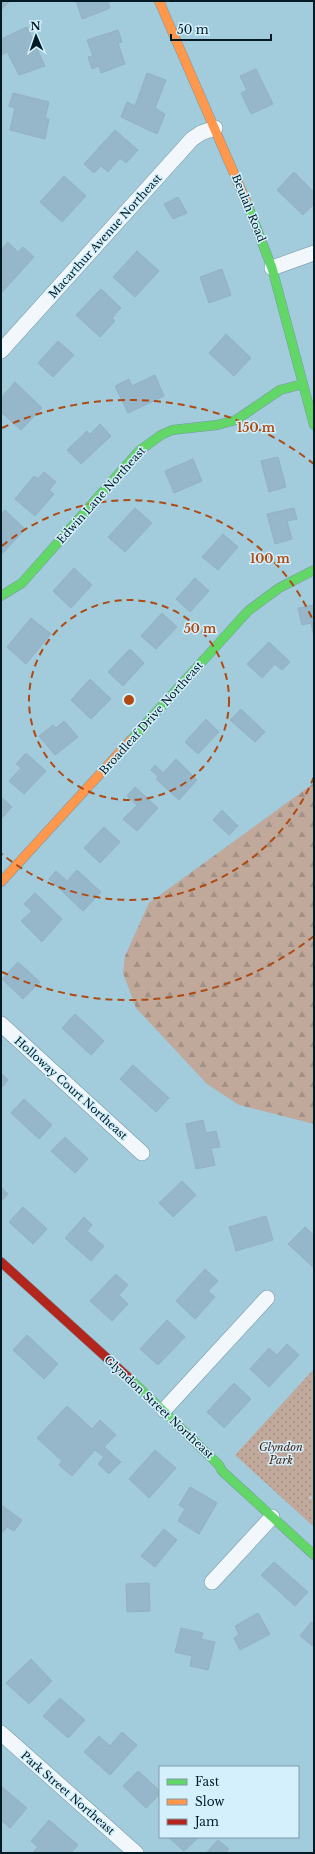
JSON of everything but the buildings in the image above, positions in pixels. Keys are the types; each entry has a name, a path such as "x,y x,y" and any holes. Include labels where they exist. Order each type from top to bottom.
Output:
{"street":[{"name":"Beulah Road","path":"158,1 256,224 272,268 314,425"},
{"name":"Macarthur Avenue Northeast","path":"4,343 192,139 201,133 215,128"},
{"path":"272,268 314,253"},
{"name":"Edwin Lane Northeast","path":"1,596 9,593 22,583 139,451 154,439 165,433 177,430 220,426 251,413 280,390 303,384"},
{"name":"Broadleaf Drive Northeast","path":"1,882 248,612 272,592 291,579 314,570"},
{"name":"Holloway Court Northeast","path":"1,1024 142,1153"},
{"name":"Glyndon Street Northeast","path":"1,1262 164,1410 219,1465 222,1471 314,1555"},
{"path":"164,1410 267,1298"},
{"path":"212,1582 272,1517"},
{"name":"Park Street Northeast","path":"1,1733 136,1853"}],"path":[{"path":"309,1498 314,1496"}],"green space":[{"path":"314,783 314,1124 239,1105 207,1084 136,1008 123,973 125,956 149,903"},
{"name":"Glyndon Park","path":"314,1369 314,1527 235,1455"}],"traffic: fast":[{"path":"246,201 272,268 314,425"},
{"path":"1,596 22,583 139,451 161,435 172,430 217,425 236,420 280,390 303,384"},
{"path":"131,740 248,611 279,588 314,570"},
{"path":"130,1379 219,1465 222,1471 314,1555"}],"traffic: slow":[{"path":"159,1 246,201"},
{"path":"1,882 131,740"}],"traffic: jam":[{"path":"1,1262 130,1379"}]}
